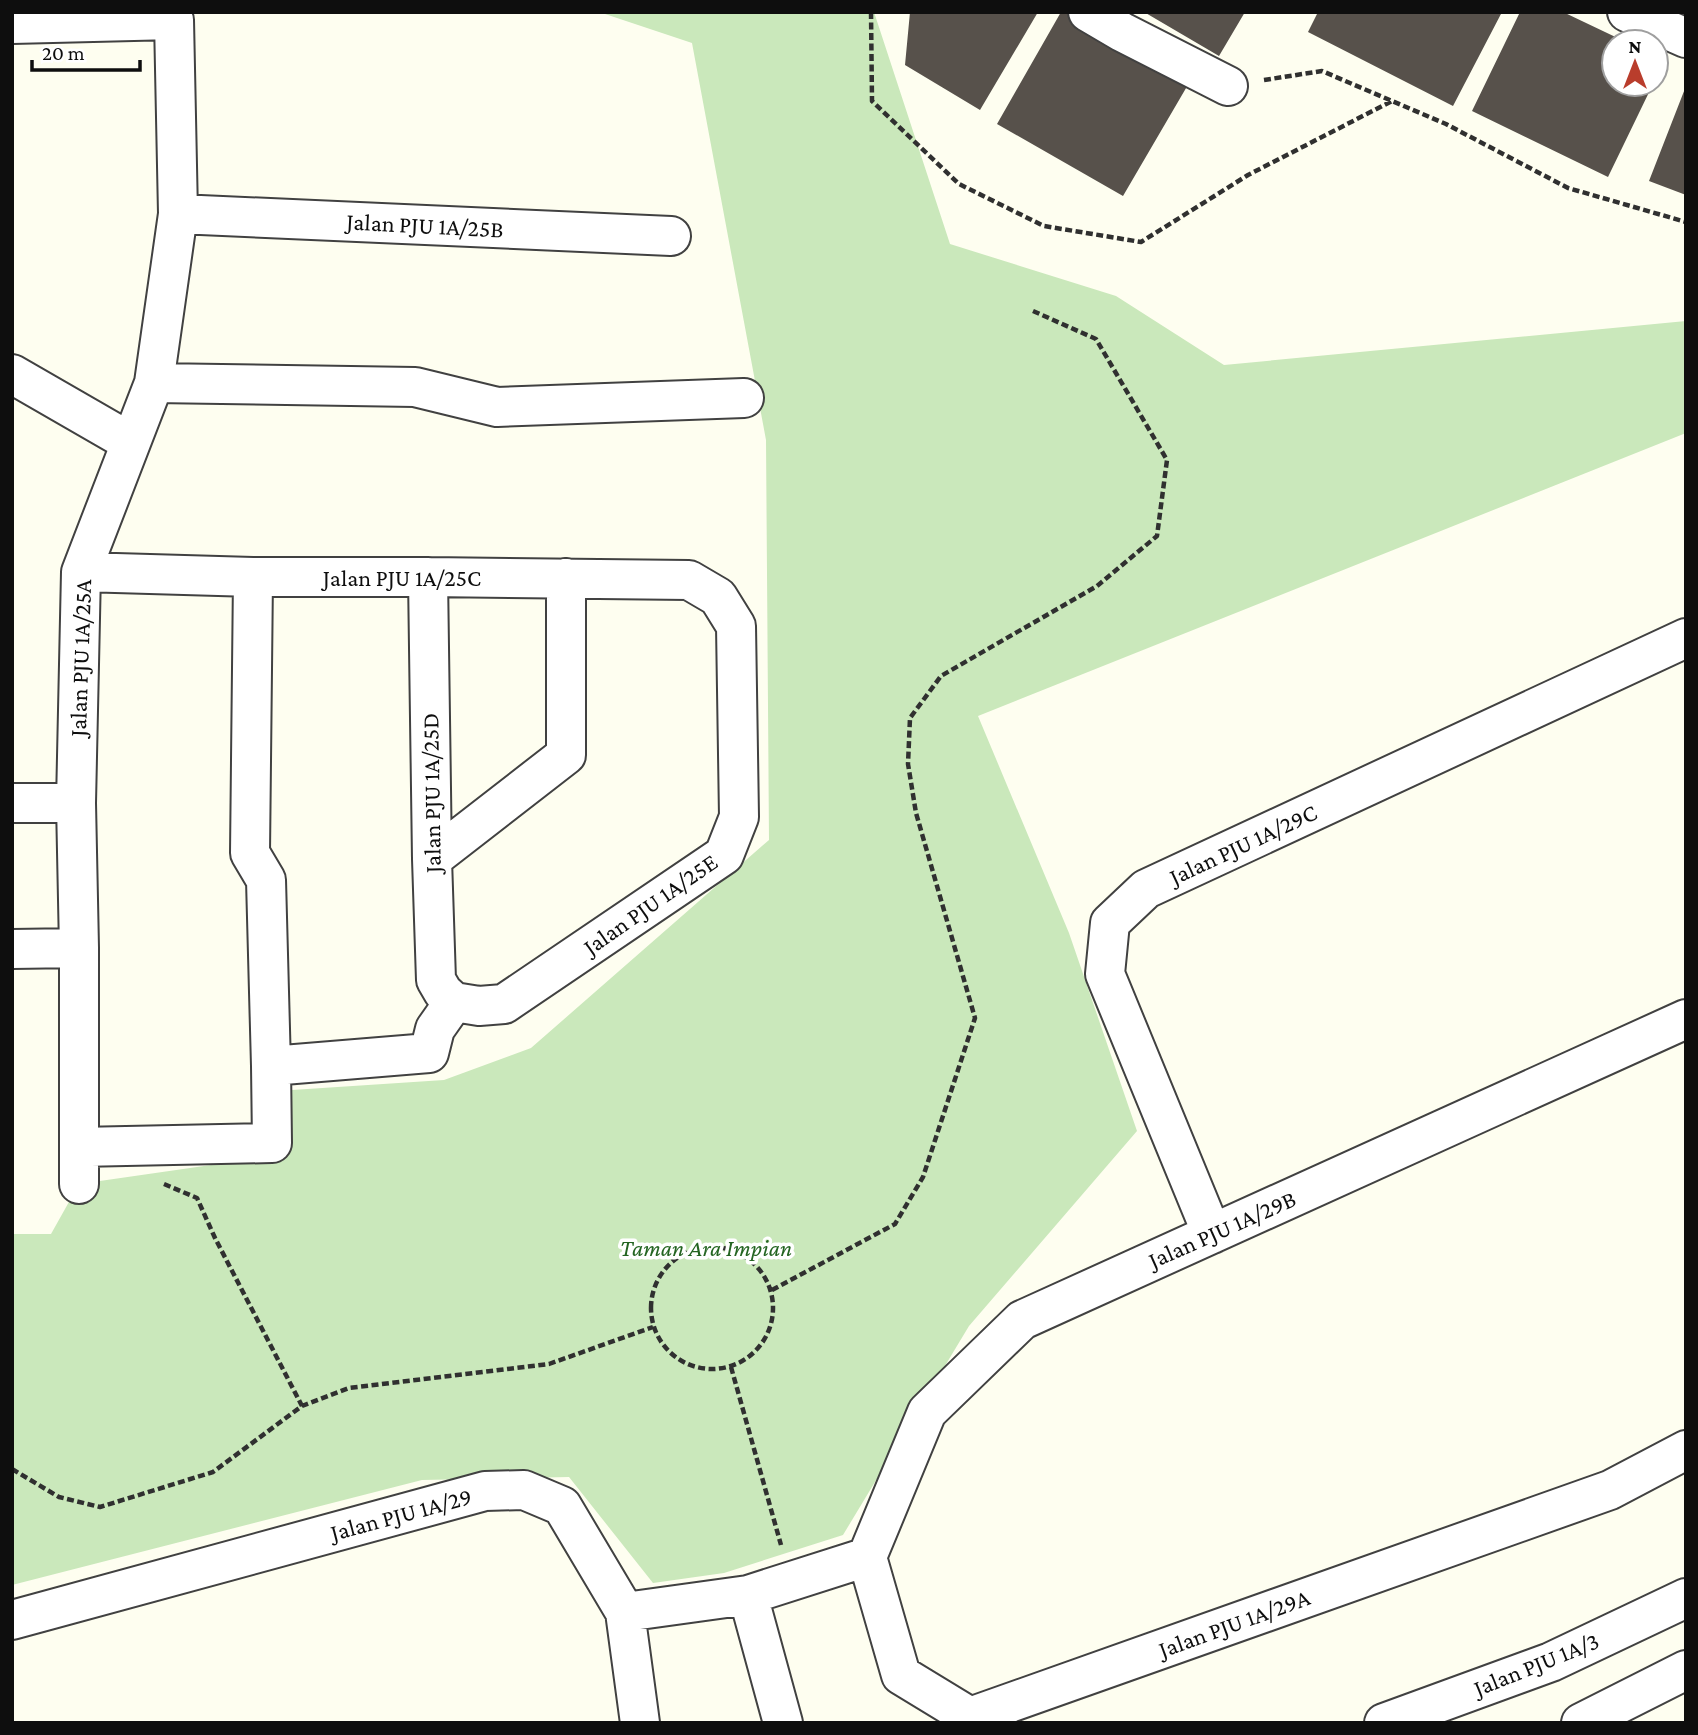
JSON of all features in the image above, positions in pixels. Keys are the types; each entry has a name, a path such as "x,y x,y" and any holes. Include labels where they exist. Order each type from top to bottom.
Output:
{"street":[{"path":"1088,12 1228,86"},
{"path":"1627,12 1686,38"},
{"name":"Jalan PJU 1A/25A","path":"12,24 174,20 178,214 154,383 81,572 76,803 79,1166 272,1143 271,1066"},
{"name":"Jalan PJU 1A/25B","path":"178,214 671,236"},
{"path":"12,374 130,442"},
{"path":"154,383 415,387 497,407 744,398"},
{"name":"Jalan PJU 1A/25C","path":"81,572 253,577 689,580 718,597"},
{"path":"253,577 250,853 266,880 271,1066 429,1053 435,1029 454,1002"},
{"name":"Jalan PJU 1A/25D","path":"428,577 436,980 443,992 454,1002"},
{"path":"432,859 566,755 566,578"},
{"name":"Jalan PJU 1A/25E","path":"454,1002 479,1006 504,1004 724,855 739,817 736,626 718,597"},
{"name":"Jalan PJU 1A/29C","path":"1212,1234 1105,974 1110,923 1146,889 1686,638"},
{"path":"12,803 76,803"},
{"path":"12,949 79,948"},
{"name":"Jalan PJU 1A/29B","path":"867,1557 927,1412 1022,1320 1686,1019"},
{"name":"Jalan PJU 1A/29A","path":"867,1557 901,1675 970,1717 1610,1490 1686,1450"},
{"name":"Jalan PJU 1A/29","path":"12,1620 485,1491 524,1490 562,1506 625,1612 640,1723"},
{"path":"625,1612 748,1595 867,1557"},
{"path":"748,1595 783,1723"},
{"name":"Jalan PJU 1A/3","path":"1384,1723 1551,1662 1686,1598"},
{"path":"1581,1723 1686,1670"}],"path":[{"path":"871,12 872,101 959,184 1044,226 1141,242 1248,175 1392,101"},
{"path":"1228,86 1322,71 1446,124 1568,188 1686,222"},
{"path":"772,1290 895,1224 923,1177 975,1018 915,813 908,764 910,718 941,676 1097,586 1157,537 1167,460 1096,339 1033,311"},
{"path":"215,1238 302,1406"},
{"path":"718,1247 741,1253 760,1268 772,1290 774,1314 768,1336 752,1356 731,1367 707,1370 684,1363 665,1348 653,1327 650,1303 657,1280 672,1261 694,1249 718,1247"},
{"path":"12,1469 59,1497 100,1507 214,1472 302,1406 349,1388 549,1364 653,1327"},
{"path":"731,1367 791,1582"}],"green space":[{"name":"Taman Ara Impian","path":"599,12 874,12 950,244 1116,296 1224,365 1686,321 1686,433 978,716 1069,933 1137,1131 969,1326 843,1535 724,1573 653,1583 569,1477 422,1480 12,1585 12,1234 51,1234 79,1184 266,1157 292,1090 444,1080 531,1048 769,840 766,440 692,43"}],"building":[{"path":"910,12 1038,12 980,110 905,65"},
{"path":"1061,12 1189,83 1123,196 997,124"},
{"path":"1144,12 1245,12 1219,56"},
{"path":"1318,12 1502,12 1453,106 1308,32"},
{"path":"1520,12 1563,12 1600,30 1600,98 1646,98 1608,177 1472,111"},
{"path":"1686,86 1686,195 1649,181"}]}
